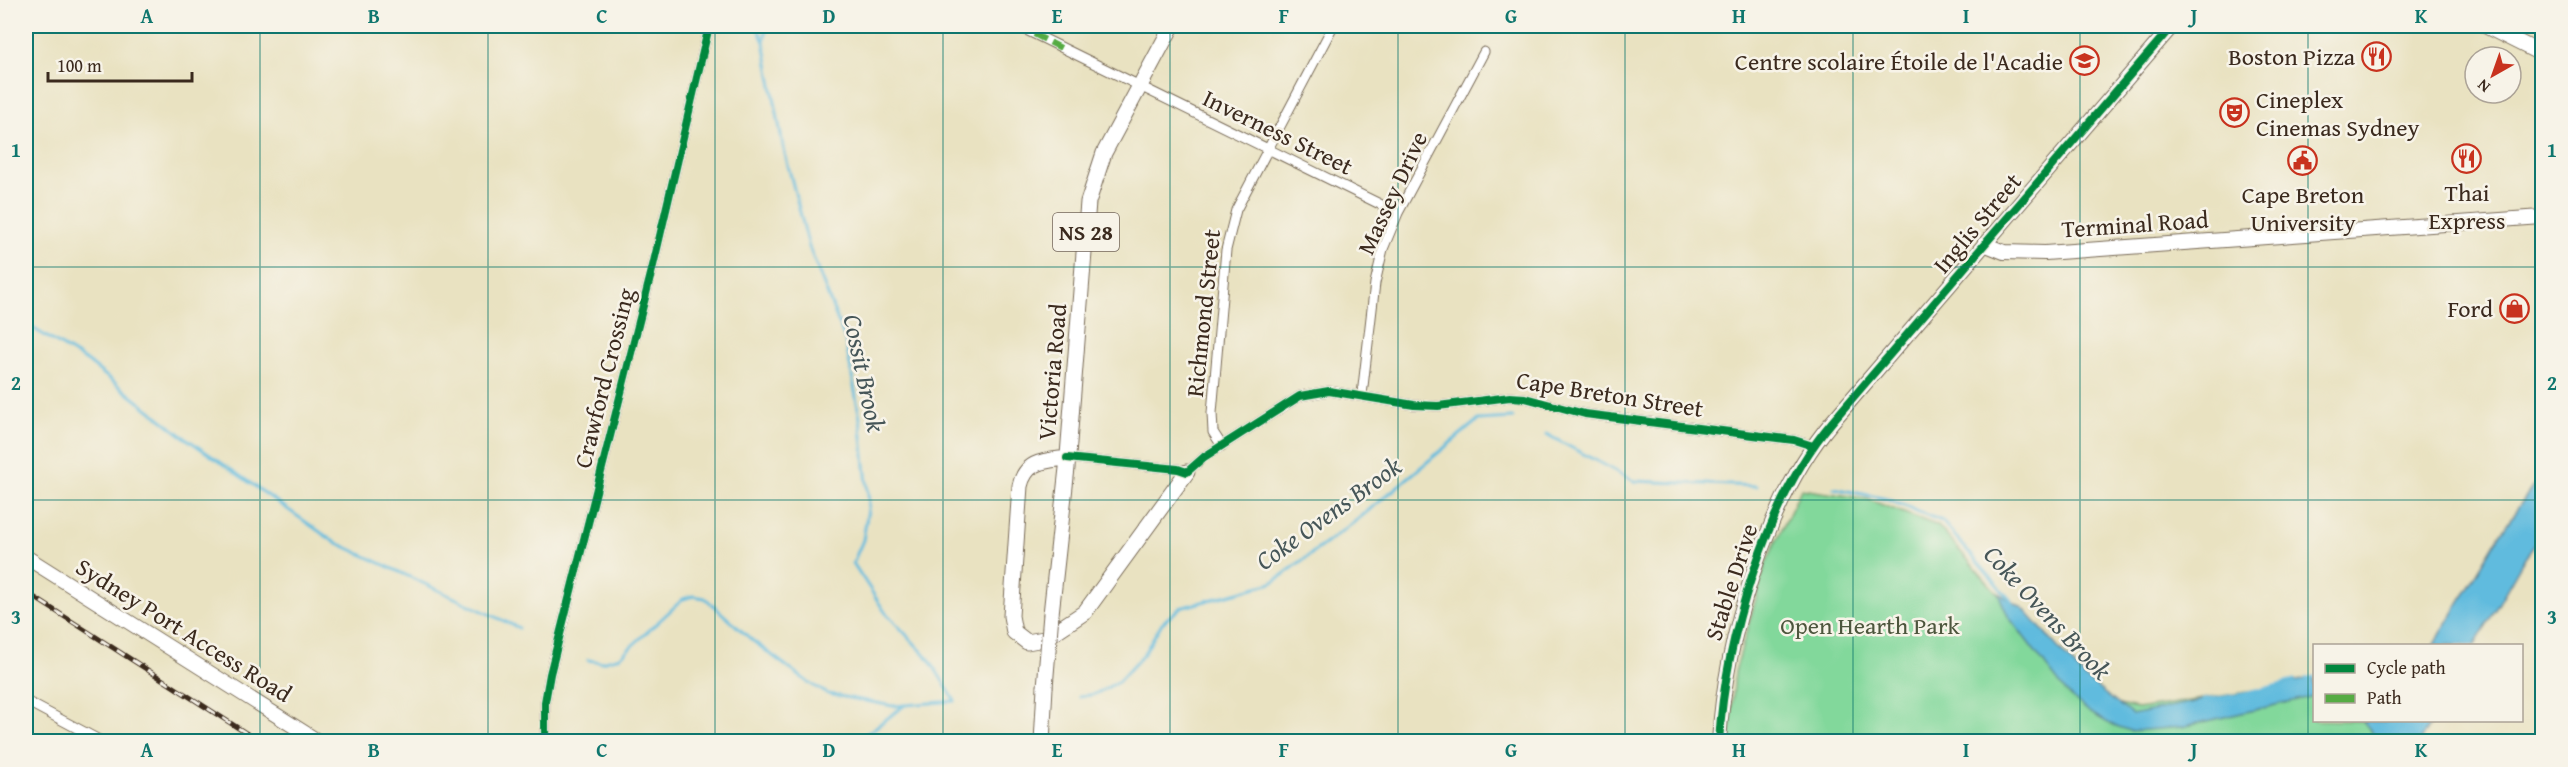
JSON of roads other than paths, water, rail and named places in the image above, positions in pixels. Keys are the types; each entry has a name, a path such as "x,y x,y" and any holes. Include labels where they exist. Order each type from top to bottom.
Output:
{"main road":[{"name":"Victoria Road","path":"1041,741 1088,202 1104,153 1172,26"},
{"path":"2486,26 2542,54"},
{"path":"1067,458 1033,464 1022,479 1011,616 1014,632 1027,642 1044,639 1085,612 1187,472"}],"street":[{"name":"Crawford Crossing","path":"545,741 545,702 550,674 652,270 709,26"},
{"path":"1018,26 1140,87"},
{"name":"Richmond Street","path":"1222,446 1211,422 1226,249 1236,210 1333,26"},
{"name":"Inglis Street","path":"1813,446 1984,243 2172,26"},
{"name":"Massey Drive","path":"1362,395 1377,267 1398,213 1485,52"},
{"name":"Inverness Street","path":"1140,87 1398,213"},
{"name":"Terminal Road","path":"1984,243 2004,252 2045,253 2542,217"},
{"name":"Cape Breton Street","path":"1187,472 1222,446 1300,396 1329,391 1414,405 1438,406 1510,397 1525,398 1585,414 1794,440 1813,446"},
{"name":"Stable Drive","path":"1719,741 1727,671 1738,620 1777,514 1797,471 1813,446"},
{"path":"1067,458 1178,469 1187,472"},
{"name":"Sydney Port Access Road","path":"26,557 319,741"},
{"path":"26,701 103,741"}],"water":[{"path":"2542,473 2542,535 2523,561 2476,644 2435,644 2500,534"},
{"path":"1998,593 2022,607 2085,678 2132,715 2207,699 2245,694 2313,677 2313,696 2182,727 2131,731 2110,724 2089,712 2066,692 2008,616"},
{"path":"2364,722 2431,722 2419,742 2379,741"}],"waterway":[{"path":"757,26 763,40"},
{"name":"Cossit Brook","path":"588,660 601,662 620,657 683,599 693,596 705,598 753,641 809,683 828,694 893,706 955,701 929,659 885,612 853,563 863,540 869,503 860,418 845,339 809,247 783,146 764,42 767,26"},
{"path":"26,324 88,362 180,434 333,541 519,628"},
{"name":"Coke Ovens Brook","path":"1079,697 1095,694 1118,682 1143,655 1162,623 1180,608 1272,583 1357,520 1478,420 1513,418"},
{"name":"Coke Ovens Brook","path":"1546,434 1634,481 1757,486"},
{"name":"Coke Ovens Brook","path":"1834,488 1887,499 1942,521 2012,602"},
{"name":"Coke Ovens Brook","path":"2306,679 2313,677"},
{"name":"Coke Ovens Brook","path":"2203,700 2245,694 2294,681"},
{"path":"856,742 905,705"}],"railway":[{"path":"26,592 260,742"}],"place":[{"name":"Boston Pizza","path":"2376,56"},
{"name":"Centre scolaire Étoile de l'Acadie","path":"2084,61"},
{"name":"Cineplex Cinemas Sydney","path":"2235,113"},
{"name":"Thai Express","path":"2467,159"},
{"name":"Cape Breton University","path":"2303,161"},
{"name":"Ford","path":"2514,308"}],"park label":[{"name":"Open Hearth Park","path":"1870,625"}]}
